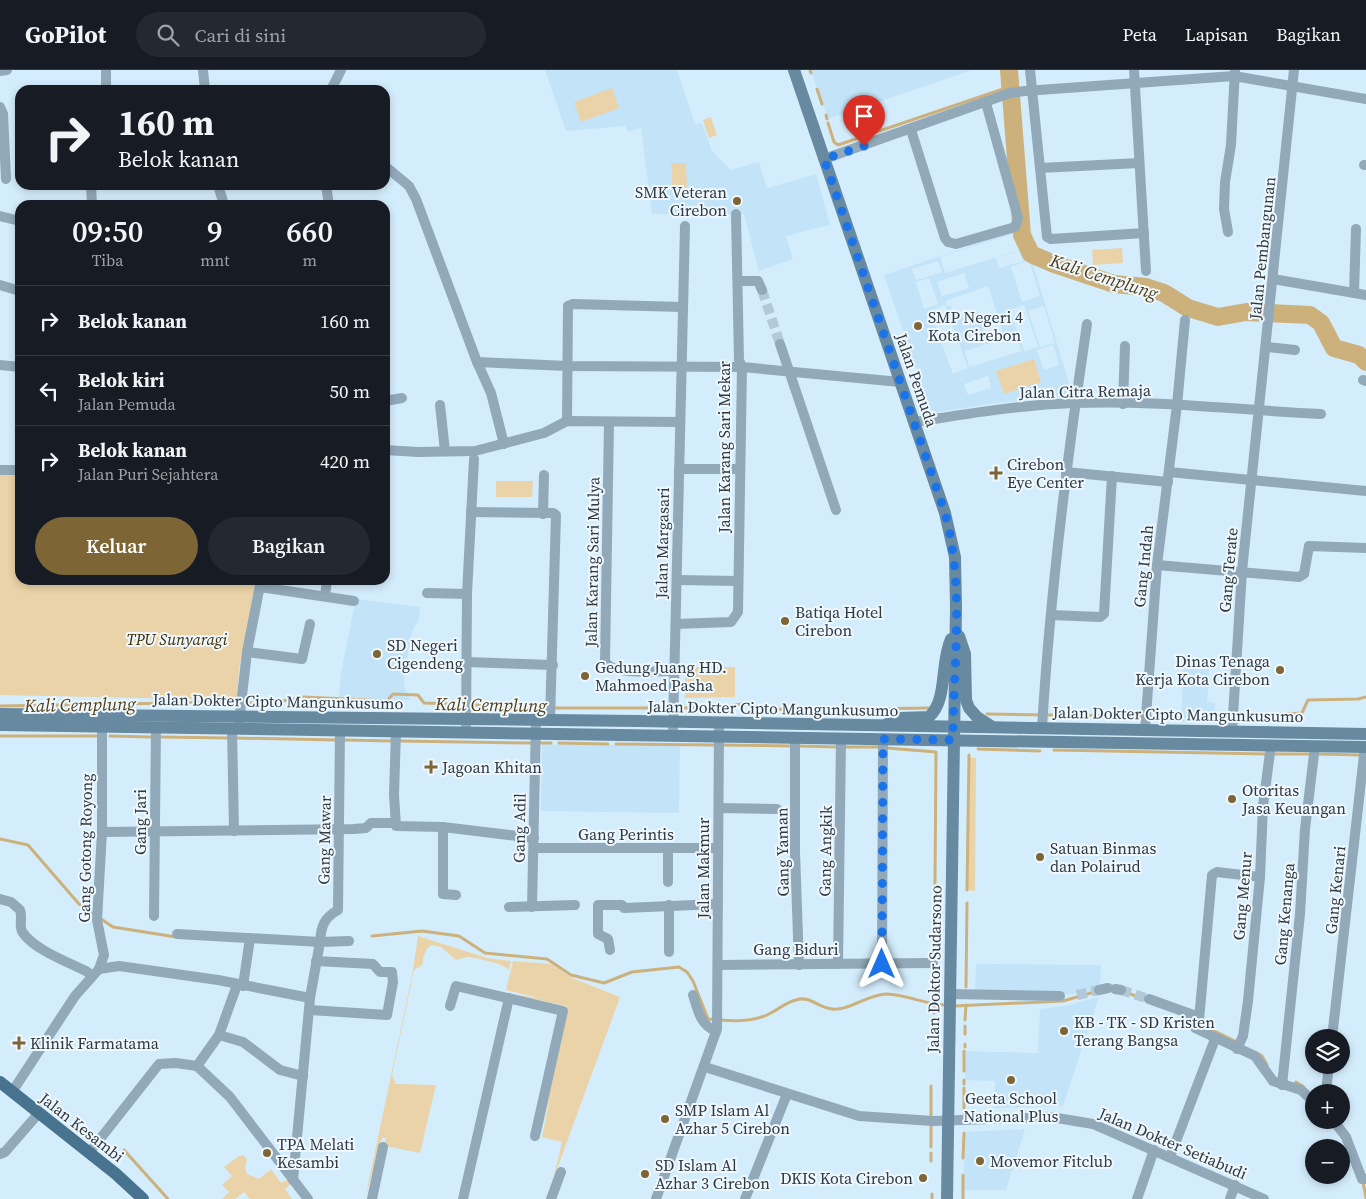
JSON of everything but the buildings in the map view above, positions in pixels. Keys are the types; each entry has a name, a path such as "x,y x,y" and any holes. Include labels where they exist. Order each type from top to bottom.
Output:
{"main road":[{"name":"Jalan Pemuda","path":"794,70 950,530 955,565 956,630 953,740"},
{"path":"956,630 965,654 966,700 972,713 989,725"},
{"path":"883,733 901,718 931,716 940,703 944,659 956,630"},
{"name":"Jalan Dokter Cipto Mangunkusumo","path":"0,714 239,715 536,720 550,712 883,733 953,740 1314,746 1366,742"},
{"name":"Jalan Dokter Cipto Mangunkusumo","path":"0,725 156,727 239,715 340,730 841,739 883,733 989,725 1146,722 1232,723 1366,742"},
{"name":"Jalan Doktor Sudarsono","path":"947,1199 950,995 938,963 953,740"},
{"name":"Jalan Kesambi","path":"0,1082 143,1199"}],"street":[{"path":"0,71 7,70"},
{"path":"106,70 106,85"},
{"path":"203,70 204,85"},
{"path":"334,85 341,70"},
{"path":"1030,70 1028,91 1040,168 1047,237 1051,239 1144,233"},
{"path":"1134,70 1146,271"},
{"name":"Jalan Pembangunan","path":"1258,411 1270,322 1294,70"},
{"path":"824,159 986,104 1010,93 1028,91 1235,73 1293,88 1366,99"},
{"path":"1228,232 1224,209 1224,182 1231,145 1235,73"},
{"path":"911,130 945,238 948,242 956,244 1016,226 1018,218 986,104"},
{"path":"0,107 6,179"},
{"path":"1040,168 1139,163"},
{"path":"390,170 409,186 416,199 477,362 491,393 504,444"},
{"name":"Jalan Karang Sari Mekar","path":"676,624 734,620 738,612 742,367 739,360 736,214"},
{"path":"0,216 15,220"},
{"name":"Jalan Margasari","path":"672,736 684,226"},
{"path":"1354,293 1356,229"},
{"path":"738,281 756,280 762,290"},
{"path":"1273,280 1366,295"},
{"path":"0,285 15,290"},
{"path":"567,421 568,306 570,304 682,307"},
{"name":"Gang Indah","path":"1146,722 1157,565 1177,405 1185,320"},
{"path":"1042,725 1066,472 1087,324"},
{"path":"780,344 836,510"},
{"path":"1123,404 1126,346"},
{"path":"1267,347 1295,350"},
{"path":"477,362 567,366 742,367 900,382"},
{"path":"0,365 15,366"},
{"path":"390,400 402,398"},
{"name":"Jalan Citra Remaja","path":"914,422 995,409 1075,403 1177,405 1321,414"},
{"path":"440,405 446,451"},
{"name":"Gang Terate","path":"1232,723 1242,571 1258,411"},
{"path":"390,450 475,451 544,433 567,421 680,422"},
{"name":"Jalan Karang Sari Mulya","path":"608,422 605,661 607,665 618,670 673,671"},
{"path":"466,733 466,594 474,459"},
{"path":"679,469 740,469"},
{"path":"0,470 15,470"},
{"path":"1066,472 1112,476 1252,479 1366,491"},
{"path":"543,514 544,475"},
{"path":"1051,615 1100,617 1104,614 1112,476"},
{"path":"471,512 553,513 557,519 550,712"},
{"path":"1157,565 1299,577 1304,574 1309,546 1366,548"},
{"path":"677,580 738,581"},
{"path":"234,831 239,715 247,652 260,585"},
{"path":"270,585 354,600"},
{"path":"324,596 326,585"},
{"path":"427,593 466,594"},
{"path":"247,652 302,659 310,624"},
{"path":"466,662 553,665"},
{"name":"Gang Adil","path":"532,907 536,720"},
{"name":"Jalan Makmur","path":"656,1199 705,1067 716,1030 719,965 720,724"},
{"name":"Gang Gotong Royong","path":"96,972 104,947 98,915 102,832 102,726"},
{"name":"Gang Jari","path":"154,916 156,727"},
{"name":"Gang Mawar","path":"320,942 322,923 329,915 338,910 340,730"},
{"path":"396,731 396,825"},
{"path":"882,964 883,733"},
{"name":"Gang Yaman","path":"795,738 795,852 799,965"},
{"name":"Gang Angkik","path":"838,964 841,739"},
{"name":"Gang Kenari","path":"1333,1029 1366,742"},
{"name":"Gang Menur","path":"1238,1046 1248,1001 1260,877 1263,806 1271,745"},
{"name":"Gang Kenanga","path":"1282,1085 1300,914 1305,829 1314,746"},
{"path":"719,808 777,809"},
{"name":"Gang Perintis","path":"102,832 339,830 366,828 372,823 443,827 534,843 668,849 718,848"},
{"path":"443,827 443,894 456,896"},
{"path":"668,849 668,882"},
{"path":"1260,877 1217,872 1212,875 1198,1022 1195,1028 1215,1039 1238,1046 1255,1056 1273,1081 1301,1090 1305,1094"},
{"path":"0,899 11,902 20,910 21,928 24,935 46,952 86,971 96,972 119,966 310,998"},
{"path":"610,950 608,939 598,934 598,906 622,905 624,908 718,904"},
{"path":"509,908 575,905"},
{"path":"669,905 669,952"},
{"path":"177,934 250,940 349,941"},
{"path":"197,1066 219,1035 240,985 250,940"},
{"path":"293,1180 310,998 320,942"},
{"path":"310,1010 387,1015 393,982 392,972 380,972 373,964 316,961"},
{"name":"Gang Biduri","path":"719,965 938,963"},
{"path":"12,1092 75,996 96,972"},
{"path":"450,1006 455,986 563,1011 535,1136"},
{"path":"693,995 701,1019 706,1026 716,1030"},
{"path":"950,995 1060,996"},
{"path":"463,1199 508,998"},
{"path":"1149,999 1198,1022"},
{"path":"219,1035 243,1042 280,1070 302,1076"},
{"path":"1170,1157 1215,1039"},
{"path":"89,1153 159,1064 176,1063 197,1066 230,1098 308,1199"},
{"name":"Jalan Dokter Setiabudi","path":"705,1067 857,1115 931,1121 1051,1117 1093,1124 1264,1199"},
{"path":"745,1199 787,1094"},
{"path":"0,1154 4,1152 38,1114"},
{"path":"1340,1129 1346,1137 1364,1179"},
{"path":"372,1199 383,1147"},
{"path":"1136,1199 1154,1150"},
{"path":"551,1199 561,1172"},
{"path":"1230,1199 1235,1185"}],"shaded area":[{"name":"SMK Veteran Cirebon","path":"545,70 677,70 695,124 702,123 711,149 730,170 759,162 767,188 816,174 830,225 786,236 793,259 759,271 744,214 652,214 641,128 628,132 625,126 566,131"},
{"path":"811,70 972,70 828,119"},
{"name":"SMP Negeri 4 Kota Cirebon","path":"1022,229 1073,396 995,403 931,413 884,275","holes":["1015,233 1020,250 945,273 940,257","1019,251 1023,261 999,268 996,258","1029,260 1040,296 1022,302 1011,267","938,261 942,272 916,280 912,269","964,273 969,288 942,296 937,282","929,278 938,304 924,309 916,282","988,286 1003,333 986,338 977,311 955,319 950,305 947,306 945,301","945,305 968,368 953,374 930,311","1024,305 1038,347 1024,351 1010,310","1044,306 1055,343 1040,347 1028,311","1016,335 1022,351 969,367 965,351","1053,345 1059,365 1044,370 1037,350","988,376 991,388 968,395 964,384"]},
{"name":"SD Negeri Cigendeng","path":"357,599 420,607 419,620 413,629 405,669 404,685 410,700 339,698 341,673"},
{"path":"1184,658 1210,659 1207,702 1215,703 1214,723 1181,722"},
{"path":"542,744 680,746 679,813 541,811"},
{"path":"976,964 1101,965 1100,987 1094,991 1073,994 975,993"},
{"path":"1099,997 1063,1106 994,1108 995,1081 965,1080 965,1051 1038,1053 1040,1009 1068,1005"},
{"path":"1025,1129 1006,1190 964,1190 964,1132"}],"green space":[{"path":"612,88 619,108 581,122 574,102"},
{"path":"711,117 717,135 709,138 703,120"},
{"path":"671,163 686,163 687,196 673,196"},
{"path":"1122,248 1123,263 1093,265 1092,250"},
{"path":"1034,359 1041,382 1004,394 996,371"},
{"name":"TPU Sunyaragi","path":"0,474 15,474 15,585 255,585 239,669 237,700 0,695"},
{"path":"496,481 533,481 532,497 496,497"},
{"path":"685,667 735,667 735,697 685,698"},
{"path":"970,758 976,758 975,891 968,890"},
{"path":"418,936 487,958 511,961 509,970 483,960 466,957 456,960 441,947 432,945 425,953 423,964 414,970 392,1075 396,1084 436,1085 420,1153 385,1146 386,1138 382,1138 365,1199 412,976"},
{"path":"513,961 551,964 572,978 620,997 553,1180 562,1142 542,1137 551,1094 540,1136 568,1009 566,1006 506,993 544,999 506,990"},
{"path":"243,1155 247,1159 245,1167 247,1174 259,1179 271,1169 281,1183 288,1179 291,1184 285,1189 292,1199 250,1199 244,1192 235,1199 222,1199 229,1192 222,1185 232,1176 224,1167"}],"waterway":[{"name":"Kali Cemplung","path":"1009,70 1022,235 1031,254 1054,264 1114,284 1146,287 1164,293 1188,308 1218,317 1246,312 1310,315 1321,323 1334,348 1359,355 1366,362"},
{"path":"828,123 834,142 838,145 1012,86"},
{"path":"817,89 822,104"},
{"path":"826,115 827,119"},
{"name":"Kali Cemplung","path":"0,706 233,702 267,704 304,697 387,701 393,694 418,695 424,703 556,708 713,708 742,704 785,710 930,708"},
{"path":"1213,718 1302,713 1308,700 1358,699 1366,697"},
{"path":"987,714 1178,717"},
{"path":"0,736 99,736"},
{"path":"110,736 151,737"},
{"path":"162,737 230,738"},
{"path":"236,738 336,740"},
{"path":"345,740 392,741"},
{"path":"400,741 532,743"},
{"path":"539,743 551,743"},
{"path":"559,743 608,744"},
{"path":"616,744 715,745"},
{"path":"721,745 792,746"},
{"path":"798,746 838,747"},
{"path":"844,747 881,747"},
{"path":"887,748 936,752 934,1013"},
{"path":"978,749 1040,751"},
{"path":"1054,750 1267,754"},
{"path":"1273,754 1311,754"},
{"path":"1317,754 1360,755"},
{"path":"967,890 969,755"},
{"path":"0,839 28,845 79,904 113,927 176,937"},
{"path":"966,987 967,903"},
{"path":"372,936 422,931 459,936 485,953 547,959 571,975 604,983 632,972 679,967 687,972 693,981 708,1019 731,1021 755,1019 769,1014 789,1002 801,999 810,1000 832,1009 845,1008 873,997 887,994 947,1005"},
{"path":"954,1006 1063,1001 1098,991"},
{"path":"1122,991 1147,1000"},
{"path":"965,1020 966,1005"},
{"path":"1200,1024 1237,1042"},
{"path":"965,1026 965,1034"},
{"path":"964,1051 964,1071"},
{"path":"1257,1053 1262,1056 1267,1065"},
{"path":"1296,1082 1304,1087"},
{"path":"931,1086 931,1147"},
{"path":"964,1088 964,1113"},
{"path":"963,1158 964,1133"},
{"path":"124,1150 168,1199"},
{"path":"931,1153 931,1161"},
{"path":"963,1175 963,1199"},
{"path":"1363,1182 1366,1198"},
{"path":"932,1194 932,1199"}],"tunnel":[{"path":"762,290 780,344"},
{"path":"1077,995 1099,990"},
{"path":"1121,990 1149,999"}],"place":[{"name":"SMK Veteran Cirebon","path":"737,201"},
{"name":"SMP Negeri 4 Kota Cirebon","path":"918,326"},
{"name":"Cirebon Eye Center","path":"996,473"},
{"name":"Batiqa Hotel Cirebon","path":"785,621"},
{"name":"SD Negeri Cigendeng","path":"377,654"},
{"name":"Dinas Tenaga Kerja Kota Cirebon","path":"1280,670"},
{"name":"Gedung Juang HD. Mahmoed Pasha","path":"585,676"},
{"name":"Jagoan Khitan","path":"431,767"},
{"name":"Otoritas Jasa Keuangan","path":"1232,799"},
{"name":"Satuan Binmas dan Polairud","path":"1040,857"},
{"name":"KB - TK - SD Kristen Terang Bangsa","path":"1064,1031"},
{"name":"Klinik Farmatama","path":"19,1043"},
{"name":"Geeta School National Plus","path":"1011,1080"},
{"name":"SMP Islam Al Azhar 5 Cirebon","path":"665,1119"},
{"name":"TPA Melati Kesambi","path":"267,1153"},
{"name":"Movemor Fitclub","path":"980,1161"},
{"name":"SD Islam Al Azhar 3 Cirebon","path":"645,1174"},
{"name":"DKIS Kota Cirebon","path":"923,1178"}],"route":[{"path":"864,146 824,159 945,513 955,557 956,608 953,740 883,739 882,964"}]}
